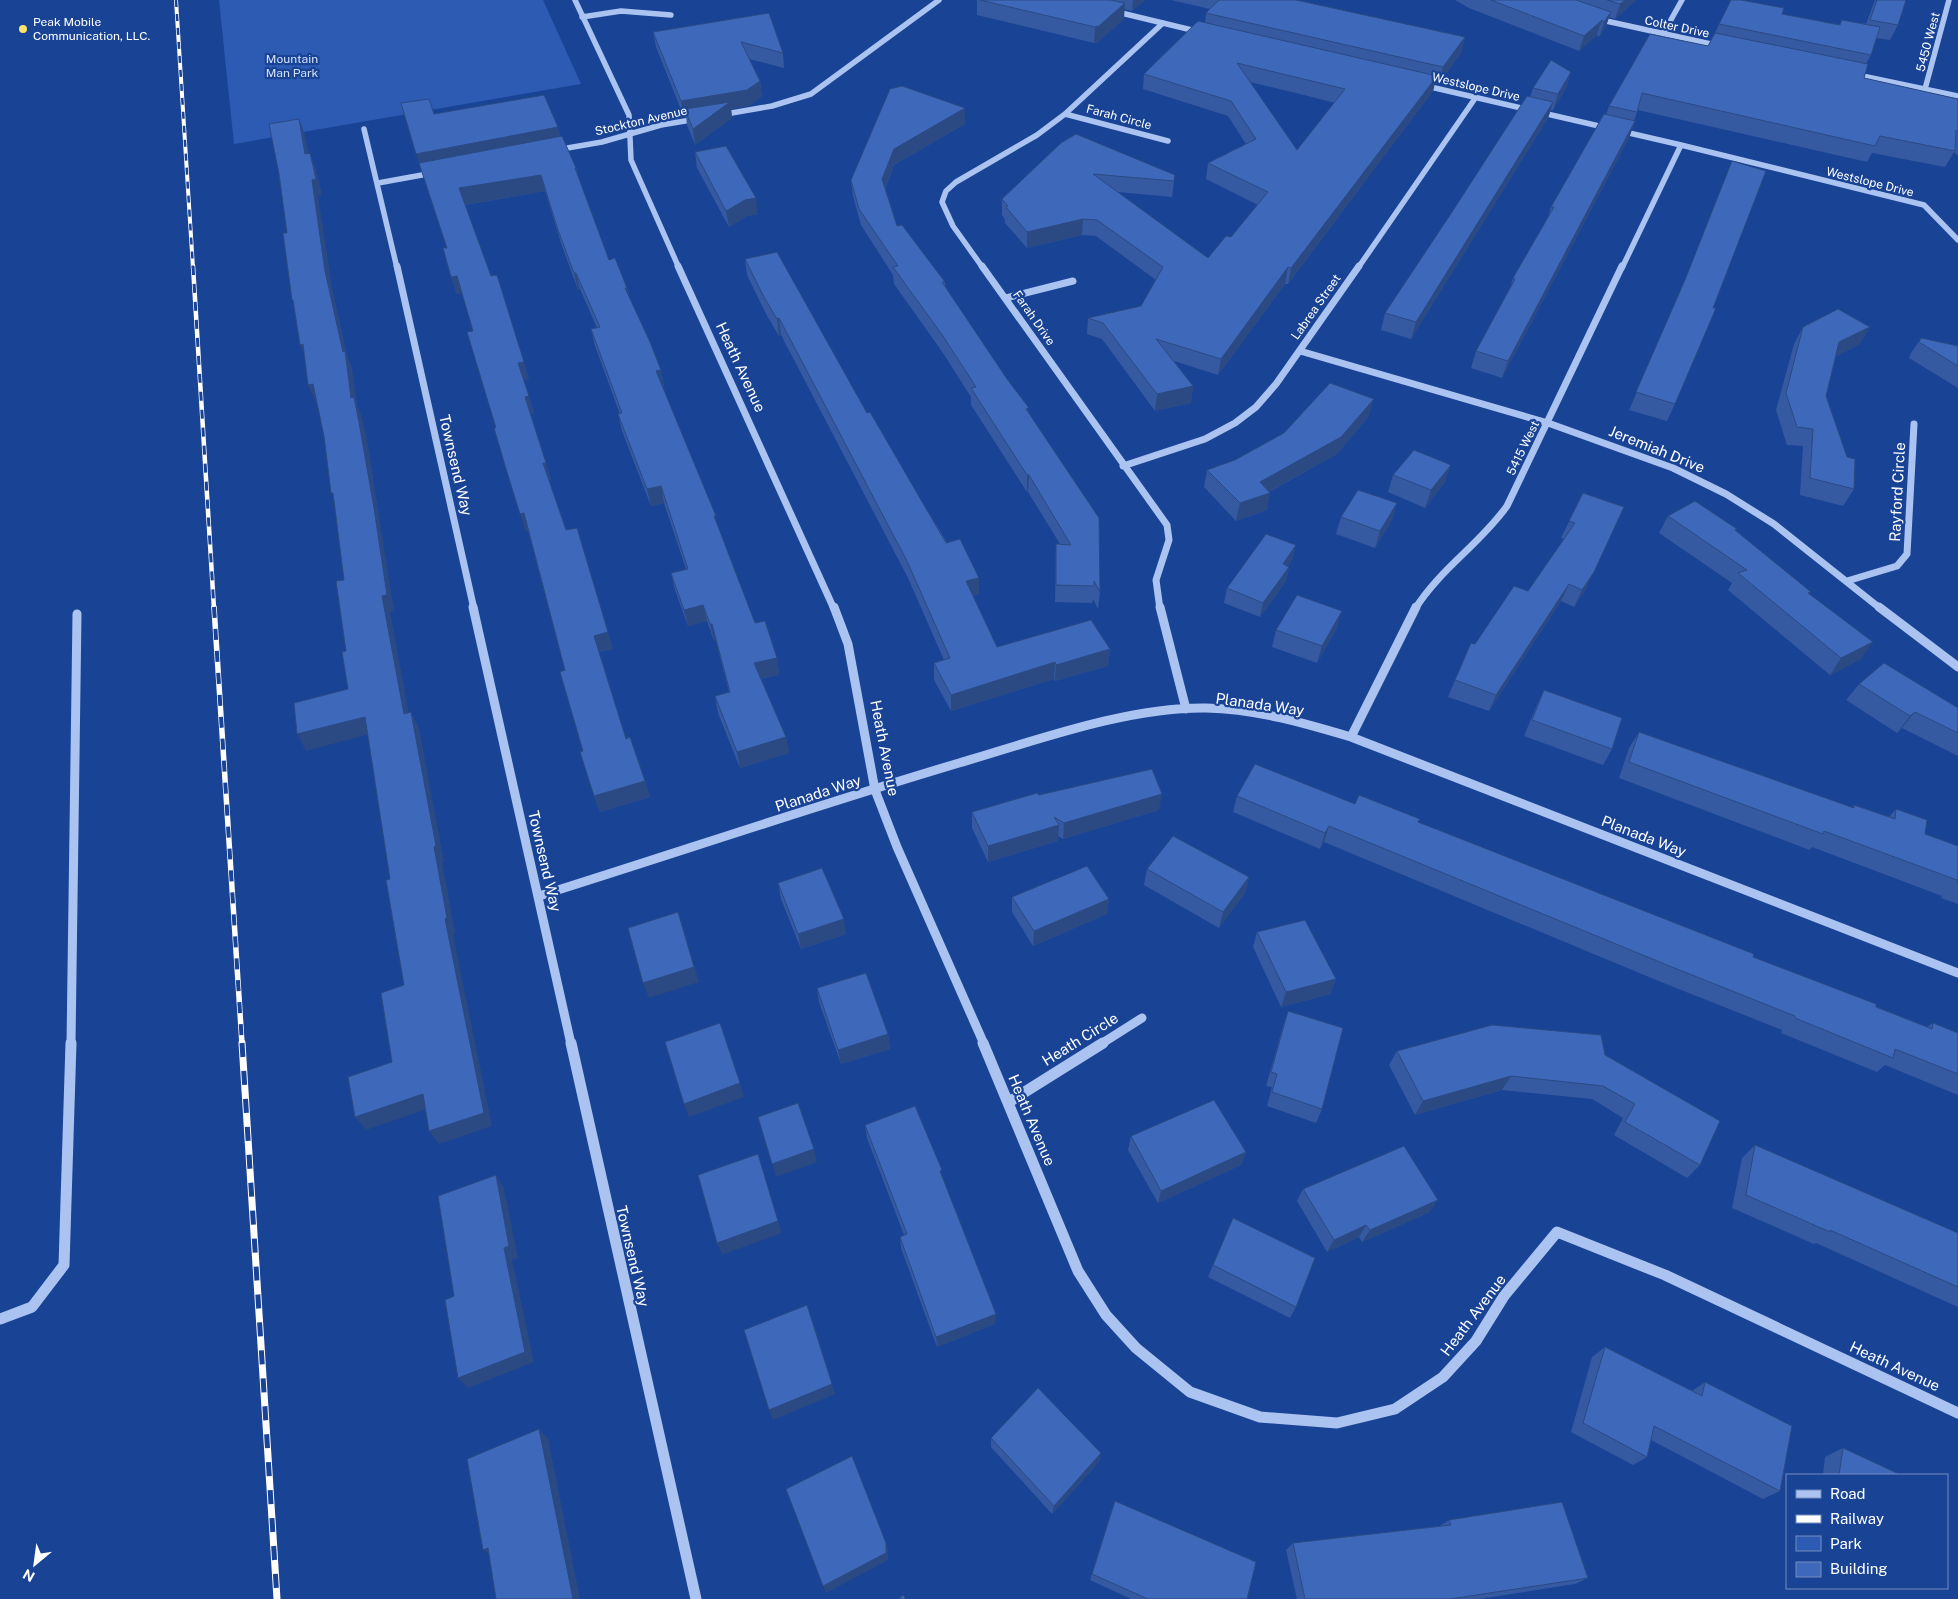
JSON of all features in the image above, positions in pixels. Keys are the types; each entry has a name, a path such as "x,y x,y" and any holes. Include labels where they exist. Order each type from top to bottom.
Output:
{"street":[{"name":"Heath Avenue","path":"575,0 630,115 632,134 631,160 639,181 826,588 848,644 875,790 896,847 1009,1102 1078,1270 1106,1315 1136,1348 1190,1392 1260,1417 1337,1423 1395,1409 1443,1378 1476,1341 1504,1296 1556,1232 1665,1275 1958,1413"},
{"path":"716,116 772,106 811,94 939,0"},
{"path":"1663,34 1682,0"},
{"name":"5450 West","path":"1926,89 1949,0"},
{"path":"1109,10 1211,34"},
{"path":"582,17 620,11 671,14"},
{"name":"Colter Drive","path":"1591,17 1731,48"},
{"name":"Farah Drive","path":"1163,23 1065,114 1037,135 956,182 946,191 942,202 953,226 1167,525 1169,540 1156,580 1158,599 1186,709"},
{"path":"1848,73 1958,96"},
{"name":"Westslope Drive","path":"1419,84 1681,145 1924,205 1958,240"},
{"name":"Labrea Street","path":"1124,466 1189,445 1224,428 1250,412 1276,384 1300,351 1476,98"},
{"name":"Farah Circle","path":"1065,114 1168,141"},
{"name":"Stockton Avenue","path":"548,151 602,142 661,125 707,117"},
{"name":"Townsend Way","path":"364,129 378,183 696,1599"},
{"name":"5415 West","path":"1351,737 1414,611 1427,590 1493,526 1507,506 1681,145"},
{"path":"378,183 440,171"},
{"path":"1006,298 1074,281"},
{"name":"Jeremiah Drive","path":"1300,351 1548,423 1673,468 1726,494 1774,524 1946,660 1958,667"},
{"name":"Rayford Circle","path":"1847,581 1898,566 1907,554 1914,424"},
{"path":"0,1319 32,1307 64,1265 71,1052 77,614"},
{"name":"Planada Way","path":"539,896 875,790 1102,723 1186,709 1242,712 1300,722 1351,737 1958,973"},
{"name":"Heath Circle","path":"1009,1102 1142,1018"}],"green space":[{"name":"Mountain Man Park","path":"219,0 543,0 581,84 234,144"}],"building":[{"path":"980,0 1110,0 1125,3 1099,26 1095,27"},
{"path":"1219,0 1296,0 1465,37 1443,67 1206,13"},
{"path":"1491,0 1576,0 1611,12 1604,22 1602,20 1584,36"},
{"path":"1607,0 1625,0 1620,4"},
{"path":"1731,0 1784,8 1782,14 1840,25 1842,20 1880,27 1871,55 1719,24"},
{"path":"1877,0 1906,0 1898,25 1870,20"},
{"path":"769,13 783,53 741,42 760,81 747,90 681,101 653,32"},
{"path":"1198,21 1437,76 1291,268 1288,267 1221,359 1156,339 1193,386 1157,394 1103,323 1088,318 1141,306 1163,267 1097,220 1083,219 1027,232 1006,207 1008,206 1002,199 1061,143 1076,134 1175,175 1174,181 1093,174 1208,258 1226,236 1231,237 1268,192 1208,163 1256,139 1231,101 1144,74","holes":["1237,63 1345,89 1297,150"]},
{"path":"1715,33 1868,64 1864,78 1958,99 1958,132 1956,130 1955,151 1880,136 1875,146 1642,93 1637,112 1609,106 1650,34 1708,46"},
{"path":"1551,60 1571,72 1558,94 1533,88"},
{"path":"902,86 965,108 894,149 882,179 897,226 902,225 945,282 942,282 1007,379 1029,408 1026,409 1099,518 1100,592 1094,581 1094,586 1056,585 1056,544 1071,545 1029,475 1027,475 971,388 976,387 943,336 893,267 898,266 859,209 851,180 890,89"},
{"path":"544,95 558,127 416,154 401,103 429,99 434,114"},
{"path":"1527,96 1553,102 1416,322 1385,313 1452,212"},
{"path":"730,102 693,129 685,109"},
{"path":"1604,114 1635,121 1508,361 1476,351 1515,279 1513,278 1554,207 1551,207"},
{"path":"299,119 305,154 310,153 316,179 312,180 325,271 343,352 345,351 351,398 354,397 374,508 387,595 382,596 404,714 411,712 436,846 434,847 447,918 445,919 484,1113 429,1131 423,1094 355,1117 348,1077 392,1062 381,993 404,985 386,880 390,879 365,717 297,734 294,703 348,689 342,652 346,651 336,581 344,580 333,493 331,493 324,436 313,384 308,385 303,344 300,345 292,300 283,233 287,233 279,174 269,124"},
{"path":"562,136 576,168 609,260 615,258 627,288 625,288 650,342 661,370 656,371 716,516 714,516 755,623 765,621 777,658 754,663 786,737 737,752 715,696 730,692 712,624 710,624 703,605 684,610 671,573 688,569 661,486 647,489 618,414 622,413 591,329 600,327 576,273 574,273 541,175 459,188 491,276 497,275 524,362 518,363 529,396 525,397 546,463 543,463 566,530 577,528 608,632 594,636 626,739 630,737 645,781 594,796 580,752 583,751 560,672 565,670 524,513 520,514 507,472 494,428 496,428 467,332 473,331 457,276 451,277 443,248 447,248 419,163"},
{"path":"726,146 756,198 745,200 726,211 695,152"},
{"path":"1732,161 1766,171 1713,308 1716,308 1675,404 1636,392 1685,280"},
{"path":"777,252 867,413 870,412 946,543 960,539 979,578 966,581 997,647 1091,620 1110,649 1056,665 1055,662 951,695 934,663 950,658 907,561 779,318 777,319 764,297 745,259"},
{"path":"1838,309 1870,327 1839,342 1826,396 1847,457 1855,459 1854,489 1810,478 1813,429 1797,427 1786,393 1803,327"},
{"path":"1921,338 1958,346 1958,366 1919,342"},
{"path":"1330,383 1374,399 1341,437 1260,482 1270,493 1240,503 1207,470 1235,460 1284,433"},
{"path":"1414,450 1451,465 1431,490 1393,475"},
{"path":"1358,490 1397,503 1380,531 1341,517"},
{"path":"1583,493 1624,507 1594,572 1582,590 1569,584 1496,695 1455,680 1471,643 1475,644 1514,586 1528,591 1575,523 1569,521"},
{"path":"1695,501 1737,529 1735,530 1811,592 1808,593 1873,642 1841,658 1738,573 1747,570 1668,516"},
{"path":"1266,534 1296,545 1283,564 1289,567 1263,603 1227,588"},
{"path":"1297,595 1342,611 1322,646 1276,630"},
{"path":"1884,663 1958,708 1958,733 1915,712 1910,716 1859,684"},
{"path":"1544,690 1622,718 1612,749 1532,720"},
{"path":"1639,732 1854,808 1854,805 1895,819 1896,809 1927,820 1925,834 1958,846 1958,883 1957,880 1824,831 1823,834 1629,762"},
{"path":"1255,764 1355,804 1359,795 1420,819 1418,822 1754,954 1753,957 1876,1004 1876,1007 1932,1029 1933,1023 1958,1033 1958,1074 1895,1049 1893,1058 1795,1018 1795,1016 1329,826 1325,833 1237,796"},
{"path":"1152,769 1162,794 1064,823 1054,817 1059,825 988,846 972,812 1037,793 1039,795"},
{"path":"1173,836 1249,877 1223,912 1147,869"},
{"path":"1087,866 1109,899 1034,931 1012,897"},
{"path":"822,868 844,919 798,934 778,883"},
{"path":"678,912 694,967 643,983 628,928"},
{"path":"1305,920 1336,979 1286,992 1257,932"},
{"path":"866,973 888,1034 838,1050 817,988"},
{"path":"1288,1011 1343,1028 1322,1109 1272,1092 1277,1074 1271,1072"},
{"path":"720,1023 740,1083 684,1104 665,1042"},
{"path":"1492,1025 1601,1035 1605,1055 1720,1121 1700,1165 1625,1122 1635,1104 1603,1086 1511,1076 1423,1101 1397,1051"},
{"path":"1214,1100 1246,1152 1161,1191 1131,1136"},
{"path":"798,1103 814,1149 772,1164 758,1117"},
{"path":"915,1106 942,1170 940,1171 996,1314 936,1337 900,1237 907,1234 865,1125"},
{"path":"1755,1145 1958,1233 1958,1287 1746,1195"},
{"path":"1404,1146 1438,1200 1370,1230 1366,1225 1334,1240 1303,1189"},
{"path":"758,1154 778,1221 717,1243 698,1175"},
{"path":"496,1175 509,1246 504,1248 525,1352 458,1378 445,1300 454,1296 438,1196"},
{"path":"1233,1218 1315,1258 1296,1307 1213,1265"},
{"path":"807,1305 832,1384 769,1410 744,1330"},
{"path":"1605,1347 1702,1396 1705,1382 1792,1426 1780,1491 1654,1426 1647,1457 1583,1423"},
{"path":"1038,1388 1101,1453 1054,1506 991,1438"},
{"path":"539,1429 573,1599 496,1599 488,1548 483,1550 467,1459"},
{"path":"1843,1448 1899,1474 1839,1474"},
{"path":"852,1456 886,1543 886,1553 823,1586 786,1489"},
{"path":"1115,1501 1256,1562 1247,1599 1148,1599 1092,1574"},
{"path":"1562,1502 1588,1578 1450,1599 1305,1599 1293,1543 1451,1525 1449,1520"}],"railway":[{"path":"176,0 193,268"},
{"path":"193,266 214,609"},
{"path":"214,607 242,1044"},
{"path":"242,1043 277,1599"}],"place":[{"name":"Peak Mobile Communication, LLC.","path":"23,29"}]}
